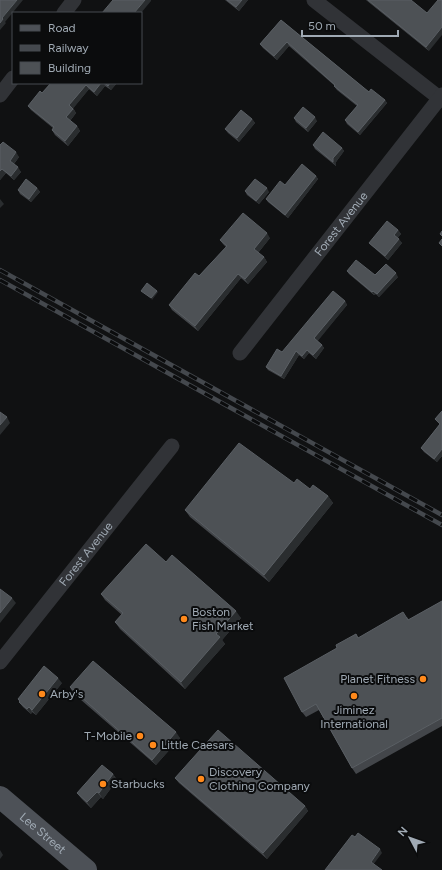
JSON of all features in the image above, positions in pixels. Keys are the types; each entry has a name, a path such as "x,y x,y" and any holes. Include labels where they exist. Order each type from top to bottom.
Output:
{"main road":[{"name":"Lee Street","path":"0,797 86,870"}],"street":[{"path":"65,12 74,0"},
{"path":"314,0 441,98"},
{"path":"0,95 12,79"},
{"name":"Forest Avenue","path":"240,353 441,98"},
{"name":"Forest Avenue","path":"0,662 172,446"}],"building":[{"path":"0,0 17,0 2,18 3,19 0,23"},
{"path":"113,0 145,0 135,12 103,12"},
{"path":"227,0 242,0 236,7"},
{"path":"368,0 411,0 427,13 438,0 442,0 442,27 426,47"},
{"path":"281,20 369,92 371,89 385,100 358,132 345,120 358,105 334,86 335,85 287,42 274,56 260,44"},
{"path":"50,84 100,84 94,92 86,85 69,105 73,109 66,117 77,126 65,141 52,130 54,127 28,106 40,91 42,93"},
{"path":"303,107 315,117 306,128 294,118"},
{"path":"241,110 252,119 237,138 225,129"},
{"path":"323,132 342,148 333,158 333,162 313,145"},
{"path":"3,142 16,152 10,161 18,167 11,176 2,169 0,171 0,145"},
{"path":"302,164 316,176 285,215 266,199 280,181 285,185"},
{"path":"26,179 37,188 29,199 18,190"},
{"path":"255,179 267,188 256,201 245,191"},
{"path":"243,213 267,233 254,249 264,257 245,279 238,274 195,326 169,305 195,273 199,276 227,246 220,240"},
{"path":"387,221 398,230 394,235 399,239 385,256 369,243"},
{"path":"442,239 442,246 439,243"},
{"path":"356,260 375,275 386,264 396,273 377,294 373,291 372,292 347,271"},
{"path":"147,283 157,291 151,298 141,291"},
{"path":"333,291 345,301 314,338 322,345 313,355 307,350 302,356 296,351 281,376 266,367 277,349 282,352"},
{"path":"442,411 442,449 434,459 421,448 440,424 435,419"},
{"path":"0,412 7,417 0,425"},
{"path":"239,443 294,483 297,479 310,489 313,485 328,496 264,575 185,510"},
{"name":"Boston Fish Market","path":"146,544 166,562 172,555 236,611 216,634 220,637 181,682 115,622 123,613 101,594"},
{"path":"0,589 12,598 0,613"},
{"name":"Jiminez International","path":"442,601 442,718 352,768 316,704 302,712 284,678 337,648 336,645 356,634 358,638 403,612 408,620"},
{"path":"93,661 176,732 152,760 70,687"},
{"name":"Arby's","path":"44,666 58,678 32,710 29,707 27,709 19,702 20,701 18,699"},
{"path":"218,730 305,806 263,853 175,778"},
{"path":"102,765 113,774 99,793 97,792 87,802 77,793"},
{"path":"358,833 380,849 371,862 382,870 325,870 352,835 355,837"}],"railway":[{"path":"0,270 442,515"},
{"path":"0,280 442,525"}],"place":[{"name":"Boston Fish Market","path":"184,619"},
{"name":"Planet Fitness","path":"423,679"},
{"name":"Arby's","path":"42,694"},
{"name":"Jiminez International","path":"354,696"},
{"name":"T-Mobile","path":"140,736"},
{"name":"Little Caesars","path":"153,745"},
{"name":"Discovery Clothing Company","path":"201,779"},
{"name":"Starbucks","path":"103,784"}]}
